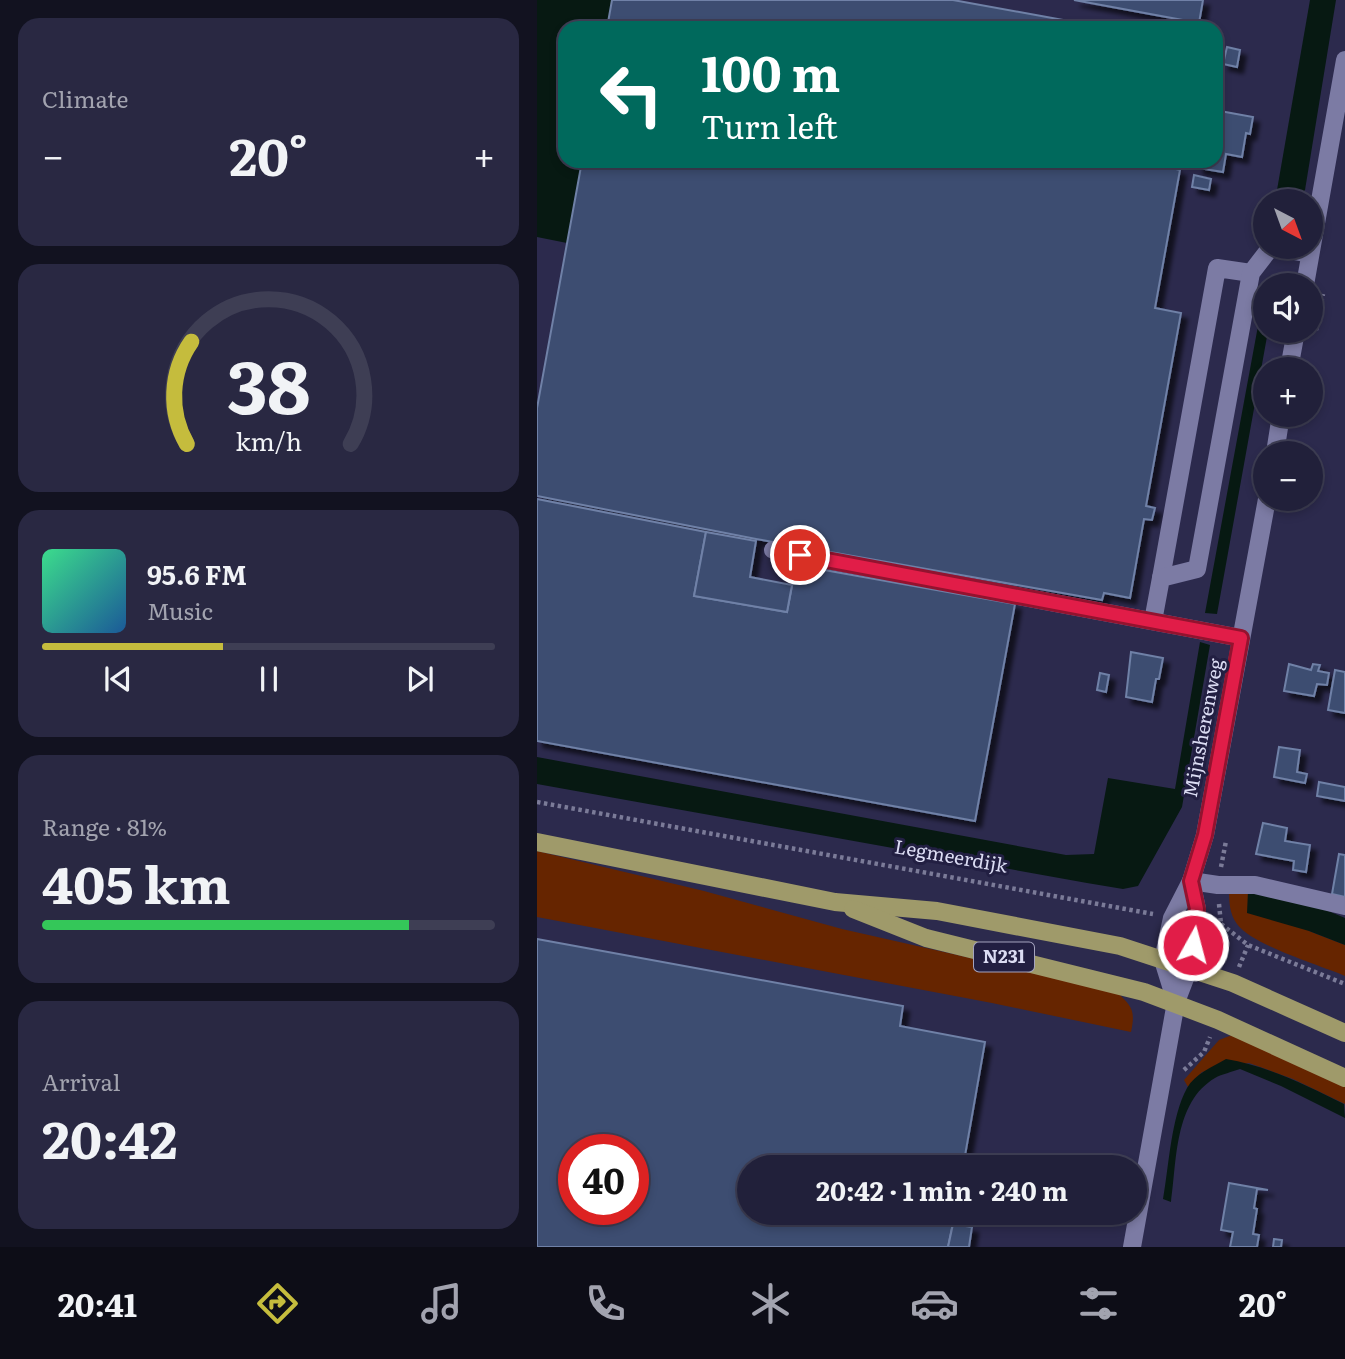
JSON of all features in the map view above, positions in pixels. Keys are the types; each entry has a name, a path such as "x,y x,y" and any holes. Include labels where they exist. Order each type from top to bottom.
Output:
{"main road":[{"name":"N231","path":"537,842 835,902 937,911 1120,946 1233,983 1345,1033"},
{"name":"N231","path":"835,902 926,938 1176,1002 1345,1078"}],"street":[{"path":"1322,189 1345,60"},
{"path":"1161,578 1197,569 1251,272 1262,259"},
{"path":"1153,621 1217,268 1251,272"},
{"name":"Mijnsherenweg","path":"1176,1002 1163,960 1172,918 1191,881 1205,835 1265,511"},
{"path":"773,550 1241,638"},
{"path":"1191,881 1218,885 1256,885 1345,906"},
{"name":"Mijnsherenweg","path":"1133,1247 1176,1002 1189,968 1197,909 1191,881"}],"path":[{"name":"Legmeerdijk","path":"537,802 1172,918"},
{"path":"1196,922 1221,924 1248,945 1345,984"}],"shaded area":[{"path":"537,0 659,0 655,21 558,21 558,168 628,168 612,252 537,237"},
{"path":"1310,0 1336,0 1305,189 1277,189"},
{"path":"1255,343 1266,343 1263,357 1253,357 1253,414 1217,614 1205,613"},
{"path":"1200,642 1210,645 1182,807 1138,886 1123,889 1087,883 537,784 537,757 1066,855 1094,854 1108,778 1175,789"},
{"path":"537,851 704,891 842,929 1116,991 1131,1009 1131,1032 537,917"},
{"path":"1229,887 1248,891 1309,931 1345,945 1345,976 1271,947 1245,932 1232,916"},
{"path":"1248,891 1321,908 1345,918 1345,945 1309,931 1247,913"},
{"path":"1232,1035 1345,1085 1345,1104 1293,1079 1249,1063 1202,1072 1188,1087 1184,1080 1219,1040"},
{"path":"1226,1059 1272,1071 1330,1097 1344,1104 1345,1118 1240,1069 1218,1077 1202,1089 1185,1117 1177,1151 1171,1202 1163,1199 1177,1113 1187,1088 1204,1071"}],"building":[{"path":"612,0 953,0 1068,21 608,21"},
{"path":"1074,0 1203,0 1199,21"},
{"path":"1227,47 1240,50 1237,67 1223,64"},
{"path":"1223,112 1253,117 1250,134 1246,133 1242,157 1226,154 1223,172 1198,168 1223,168"},
{"path":"581,168 1180,170 1155,308 1181,313 1146,506 1155,508 1152,520 1144,519 1130,598 1104,593 1102,600 756,539 537,496 537,408"},
{"path":"1194,175 1211,179 1209,190 1192,187"},
{"path":"537,499 706,532 694,596 787,612 796,565 1015,604 975,821 537,741"},
{"path":"706,532 756,541 750,577 792,585 787,612 694,596"},
{"path":"1131,652 1163,658 1152,702 1126,697"},
{"path":"1289,664 1311,670 1313,664 1320,665 1318,671 1329,673 1327,685 1317,684 1314,696 1284,691"},
{"path":"1335,670 1345,672 1345,713 1328,710"},
{"path":"1100,673 1109,675 1106,692 1097,690"},
{"path":"1279,747 1300,750 1297,772 1307,774 1305,783 1274,777"},
{"path":"1319,782 1345,787 1345,801 1317,796"},
{"path":"1263,823 1287,828 1285,841 1310,845 1306,872 1293,870 1294,861 1256,854"},
{"path":"1339,854 1345,855 1345,897 1332,894"},
{"path":"537,939 903,1006 900,1026 985,1042 965,1155 737,1155 737,1225 953,1225 948,1247 537,1247"},
{"path":"1229,1183 1268,1190 1257,1189 1253,1234 1259,1235 1257,1247 1230,1247 1233,1232 1221,1230"},
{"path":"953,1225 972,1227 969,1247 948,1247"},
{"path":"1274,1239 1282,1240 1281,1247 1273,1247"}],"route":[{"path":"800,555 1241,638 1205,835 1191,881 1197,909 1193,945"}]}
